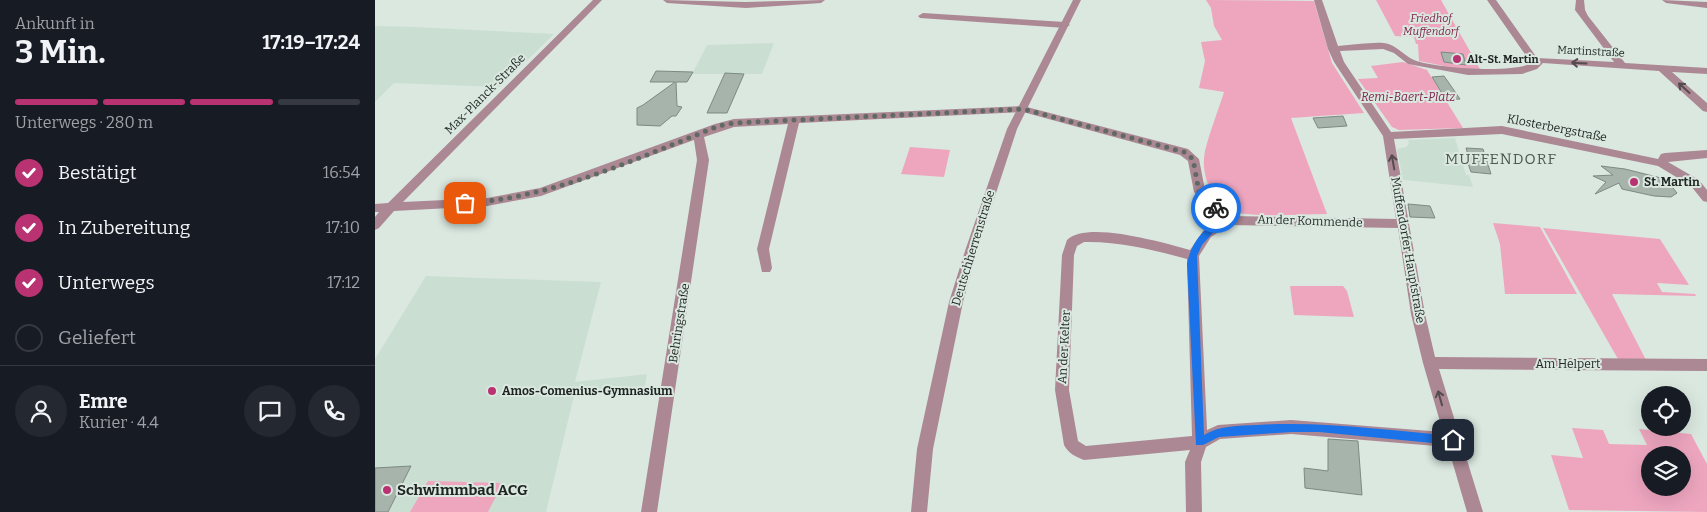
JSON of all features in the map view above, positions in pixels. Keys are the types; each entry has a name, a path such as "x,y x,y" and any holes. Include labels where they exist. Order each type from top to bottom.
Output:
{"street":[{"name":"Max-Planck-Straße","path":"375,225 598,0"},
{"path":"667,0 740,5 821,1 824,11"},
{"name":"Deutschherrenstraße","path":"919,512 925,449 956,302 987,201 1012,129 1077,0"},
{"name":"Muffendorfer Hauptstraße","path":"1318,0 1333,49 1339,62 1388,136 1418,314 1430,363 1475,512"},
{"path":"1491,0 1536,63"},
{"path":"1580,0 1580,10 1583,17 1622,65"},
{"path":"1666,0 1707,5"},
{"path":"923,16 1065,25"},
{"name":"Martinstraße","path":"1333,49 1384,46 1397,50 1411,62 1457,71 1522,71 1533,67 1541,60 1707,71"},
{"path":"1662,68 1707,109"},
{"path":"375,208 487,202 541,192 734,123 1023,109 1184,152 1193,159 1199,192 1228,220 1216,224 1199,243 1193,256 1200,442 1193,462 1194,512"},
{"path":"766,268 763,248 795,119"},
{"name":"Klosterbergstraße","path":"1388,136 1501,130 1661,164 1695,183 1707,198"},
{"name":"Behringstraße","path":"649,512 703,160 698,135"},
{"path":"1661,164 1665,157 1707,154"},
{"name":"An der Kommende","path":"1228,220 1403,224"},
{"name":"An der Kelter","path":"1193,256 1137,242 1088,238 1074,241 1070,246 1068,255 1062,390 1072,445 1084,453 1200,442"},
{"name":"Am Helpert","path":"1430,363 1707,365"},
{"path":"1200,442 1218,432 1291,427 1453,440"}],"shaded area":[{"path":"375,26 554,34 500,87 394,83 375,102"},
{"path":"774,43 762,74 692,74 707,45"},
{"path":"1455,138 1466,175 1469,175 1473,187 1403,180 1397,149 1406,147 1409,144 1408,140"},
{"name":"Amos-Comenius-Gymnasium","path":"426,276 601,282 575,382 647,374 645,386 574,396 546,512 375,512 375,359"}],"green space":[{"path":"1206,0 1314,1 1332,63 1364,113 1291,118 1327,214 1246,214 1226,206 1212,192 1205,172 1205,151 1224,92 1199,88 1205,61 1201,42 1222,40 1214,26 1211,8"},
{"name":"Friedhof Muffendorf","path":"1376,0 1441,0 1480,69 1459,69 1419,61 1418,44 1416,44 1414,37 1395,36"},
{"name":"Remi-Baert-Platz","path":"1403,62 1427,70 1463,128 1399,130 1392,127 1358,79 1378,78 1371,66"},
{"path":"910,147 950,150 944,177 901,174"},
{"path":"1493,223 1540,227 1577,294 1505,294 1500,244"},
{"path":"1543,228 1660,239 1689,285 1657,283 1662,292 1695,294 1696,296 1612,294 1646,360 1618,359"},
{"path":"1290,286 1343,286 1347,291 1354,317 1294,315"},
{"path":"1572,428 1603,430 1609,444 1647,445 1642,436 1691,436 1691,434 1707,464 1707,512 1569,510 1551,455 1583,458"},
{"path":"428,481 503,483 488,512 410,512"}],"building":[{"name":"Alt-St. Martin","path":"1441,52 1463,54 1466,65 1444,62"},
{"path":"656,71 693,72 687,82 676,82 677,106 682,107 676,116 672,116 660,126 637,125 637,108 675,82 650,82"},
{"path":"725,73 744,74 727,113 707,113"},
{"path":"1444,76 1460,99 1446,100 1432,77"},
{"path":"1343,116 1347,126 1318,128 1313,118"},
{"path":"1466,148 1483,149 1491,174 1471,172 1466,158 1469,158"},
{"name":"St. Martin","path":"1601,166 1625,169 1661,178 1669,183 1677,193 1671,197 1654,196 1622,189 1619,183 1595,194 1606,182 1593,176 1613,175"},
{"path":"1408,204 1430,206 1435,218 1410,217"},
{"path":"1328,439 1358,441 1362,495 1305,488 1304,468 1328,471"},
{"name":"Schwimmbad ACG","path":"411,466 388,512 375,512 375,468"}],"way so far":[{"path":"465,203 519,197 565,185 719,126 734,123 1023,109 1184,152 1193,159 1199,192 1216,208"}],"place":[{"name":"Alt-St. Martin","path":"1457,59"},
{"name":"St. Martin","path":"1634,182"},
{"name":"Amos-Comenius-Gymnasium","path":"492,391"},
{"name":"Schwimmbad ACG","path":"387,490"}],"district":[{"name":"MUFFENDORF","path":"1501,159"}],"route":[{"path":"1216,208 1228,220 1216,224 1199,243 1191,264 1200,442 1218,432 1291,427 1453,440"}]}
